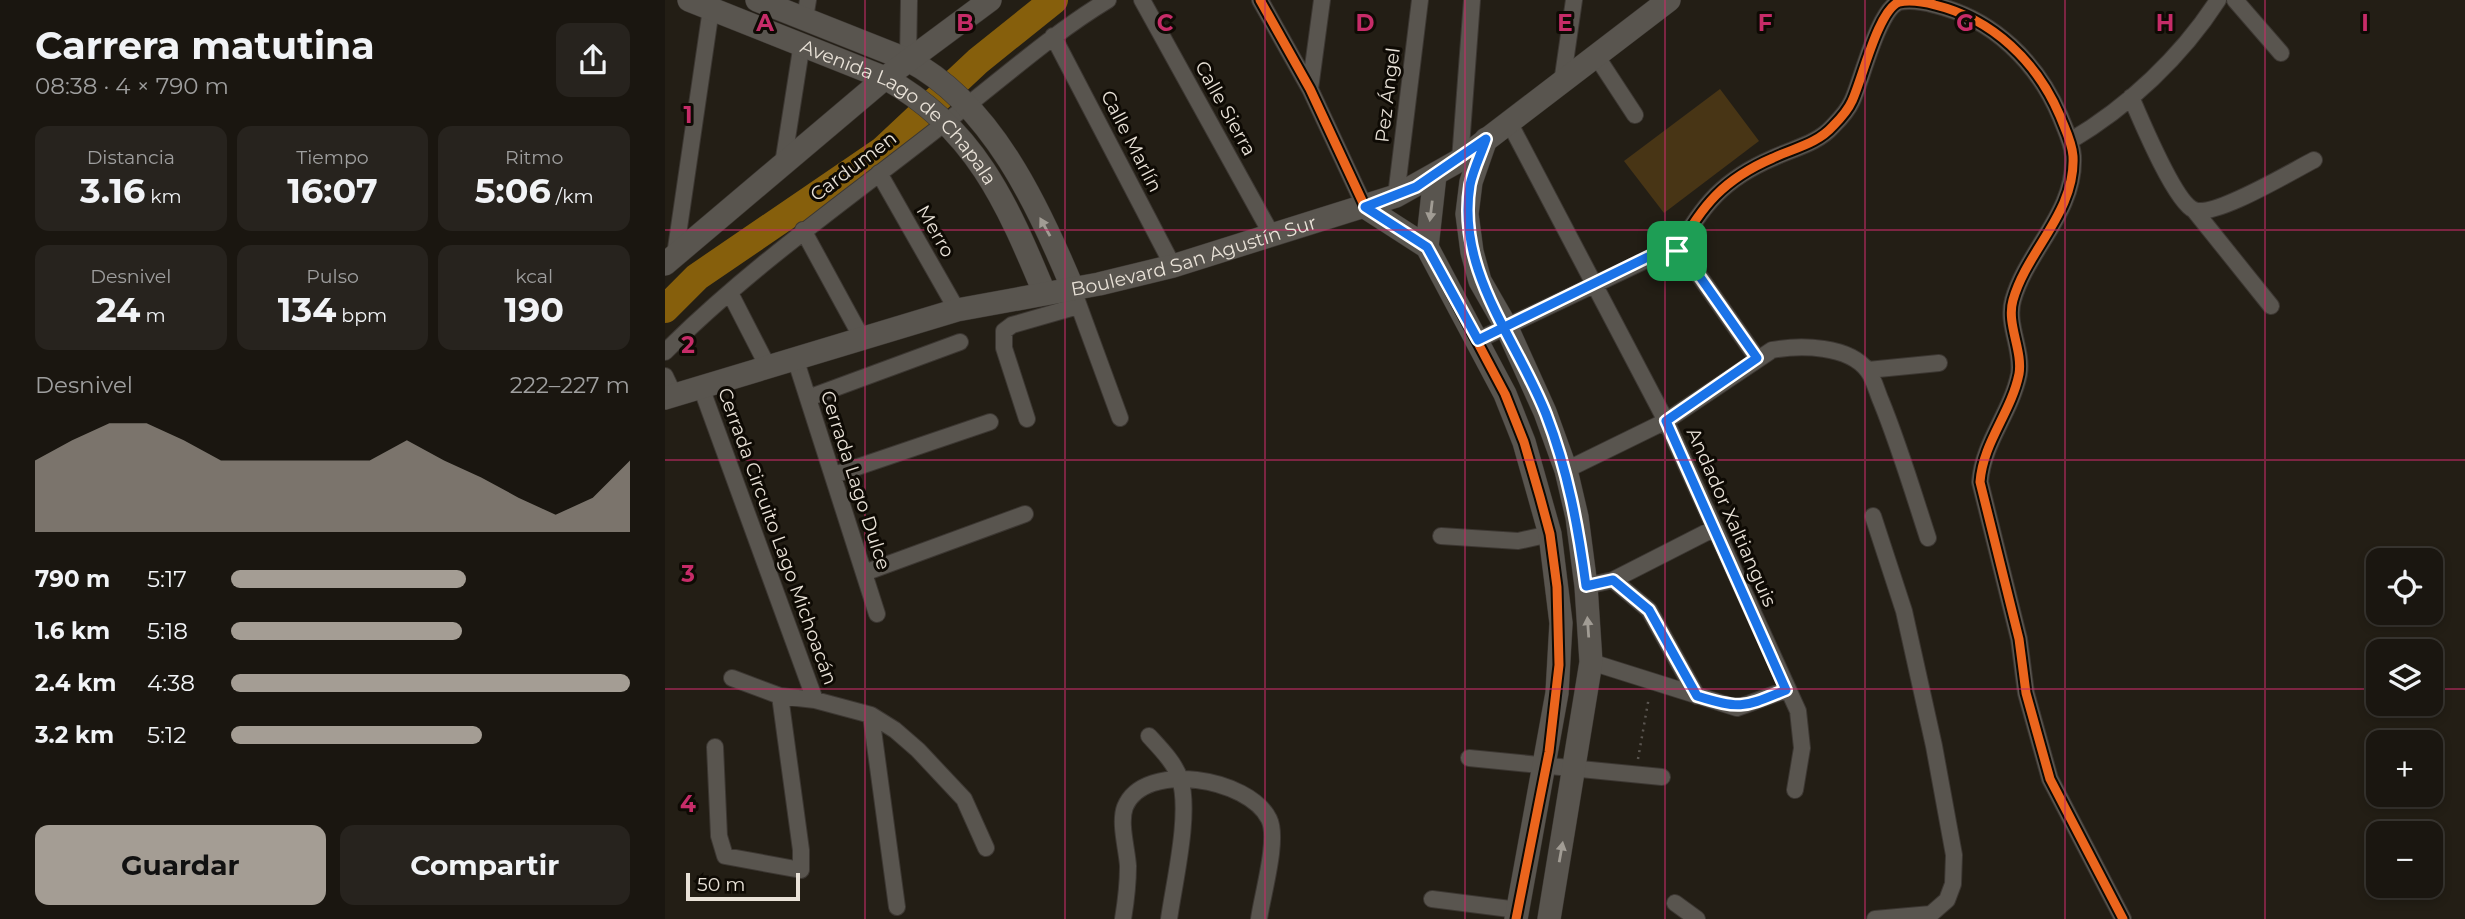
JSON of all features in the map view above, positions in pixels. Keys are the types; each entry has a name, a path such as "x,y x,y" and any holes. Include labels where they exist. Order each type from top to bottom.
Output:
{"main road":[{"name":"Avenida Lago de Chapala","path":"689,0 802,43 895,84 941,118 976,155 1012,216 1044,292"},
{"name":"Avenida Lago de Chapala","path":"757,0 807,9 917,66 961,102 1001,151 1024,189 1053,242 1076,297"},
{"path":"670,260 783,164 895,84 990,0"},
{"name":"Boulevard San Agustín Sur","path":"668,390 701,387 957,310 1044,292 1076,297 1396,196 1460,160 1667,1"},
{"path":"1486,139 1471,182 1467,214 1480,281 1507,328 1545,412 1566,470 1577,517 1586,586 1591,662 1549,919"},
{"path":"1427,247 1435,175"},
{"path":"1365,207 1427,247 1506,394 1524,442 1550,534 1560,623 1557,694 1546,767 1517,915"}],"street":[{"path":"909,0 917,66"},
{"name":"Cardumen","path":"665,352 803,230 879,173 961,102 1108,0"},
{"name":"Calle Sierra","path":"1142,0 1273,237"},
{"path":"1260,0 1310,89 1365,207"},
{"path":"1310,89 1322,0"},
{"name":"Pez Ángel","path":"1396,196 1420,0"},
{"path":"1460,160 1472,0"},
{"path":"1562,83 1574,0"},
{"path":"2070,141 2095,127 2178,53 2218,0"},
{"path":"2235,0 2281,53"},
{"path":"1677,251 1698,212 1725,186 1772,158 1807,146 1831,129 1851,104 1879,27 1890,8 1899,2 1918,1 1968,15 2002,36 2025,60 2052,99 2070,141 2072,182 2012,304 2020,360 2019,373 1982,462 1980,482 2019,639 2026,693 2050,779 2123,919"},
{"path":"670,260 711,9"},
{"name":"Calle Marlín","path":"1053,36 1173,266"},
{"path":"783,164 802,43"},
{"path":"1597,57 1635,115"},
{"path":"2131,97 2158,158 2185,204 2194,210 2271,306"},
{"name":"Andador Xaltianguis","path":"1509,122 1666,421 1786,690 1798,711 1803,732 1795,790"},
{"path":"2194,210 2206,212 2314,160"},
{"name":"Merro","path":"879,173 957,310"},
{"path":"803,230 863,340"},
{"path":"1478,340 1656,253 1677,251 1686,257 1757,358"},
{"path":"730,293 768,367"},
{"path":"1027,419 1004,348 1004,331 1012,324 1076,297 1121,418"},
{"path":"808,398 960,342"},
{"path":"1566,470 1666,421 1772,350 1790,347 1823,349 1850,358 1868,370 1888,418 1928,538"},
{"name":"Cerrada Lago Dulce","path":"796,358 877,614"},
{"path":"1868,370 1938,363"},
{"name":"Cerrada Circuito Lago Michoacán","path":"701,387 815,700"},
{"path":"834,475 990,422"},
{"path":"864,573 1025,514"},
{"path":"1873,516 1904,611 1934,746 1954,855 1953,884 1947,900 1931,914 1875,919"},
{"path":"1586,586 1613,580 1713,528"},
{"path":"1441,536 1518,541 1550,534"},
{"path":"1613,580 1649,610 1697,696"},
{"path":"1591,662 1652,679 1737,708 1786,690"},
{"path":"732,678 780,696 815,700 871,715 919,750 949,781 964,799 986,848"},
{"path":"715,747 719,836 725,856 743,862 801,870 801,850 780,696"},
{"path":"871,715 897,907"},
{"path":"1149,736 1165,753 1180,780 1180,842 1169,919"},
{"path":"1469,758 1635,773 1662,778"},
{"path":"1123,919 1128,867 1124,808 1132,796 1147,786 1198,779 1228,786 1255,802 1269,819 1272,837 1259,919"},
{"path":"1432,899 1517,915"},
{"path":"1675,903 1697,919"}],"path":[{"path":"1635,773 1652,679"}],"shaded area":[{"path":"1720,89 1759,141 1664,213 1624,161"}],"waterway":[{"path":"665,309 697,277 883,150 978,61 1054,0"}],"cycle path":[{"path":"1260,0 1310,89 1365,207 1427,247 1505,394 1524,442 1540,497 1550,534 1557,587 1559,665 1549,752 1516,919"},
{"path":"1677,251 1705,207 1728,185 1756,166 1820,137 1838,120 1852,101 1884,18 1899,2 1931,4 1976,21 2011,46 2039,78 2070,141 2073,156 2072,176 2059,213 2029,264 2013,300 2011,309 2019,356 2019,374 2010,402 1986,454 1980,482 2019,639 2026,693 2050,779 2123,919"}],"route":[{"path":"1677,251 1656,253 1507,328 1478,340 1427,247 1365,207 1416,187 1460,160 1486,139 1471,182 1467,214 1472,252 1480,281 1507,328 1545,412 1566,470 1577,517 1586,586 1613,580 1649,610 1663,630 1697,696 1727,706 1745,707 1786,690 1666,421 1757,358 1731,326 1686,257 1677,251"}]}
